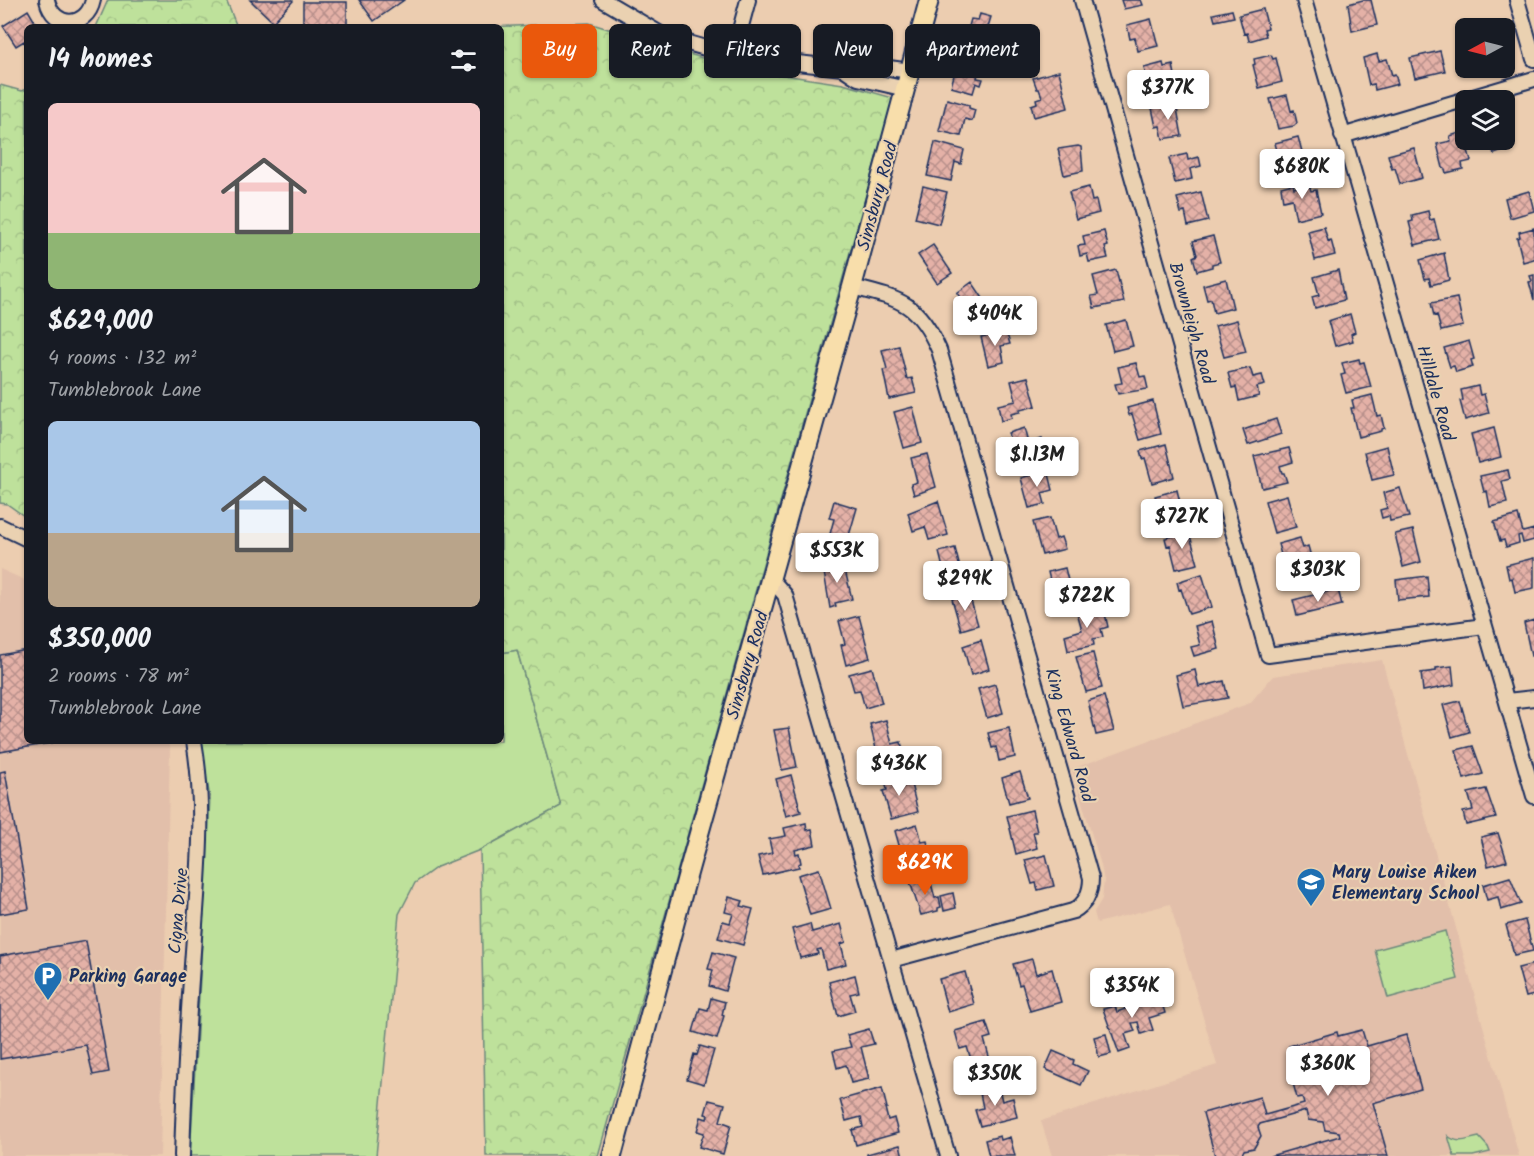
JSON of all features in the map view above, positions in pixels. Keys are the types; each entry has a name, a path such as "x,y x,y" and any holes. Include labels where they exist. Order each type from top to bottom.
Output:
{"main road":[{"name":"Simsbury Road","path":"923,24 930,0"},
{"name":"Simsbury Road","path":"612,1156 908,78"}],"street":[{"path":"47,0 53,15 66,22 81,20 91,9 93,0"},
{"path":"603,0 664,36 704,48"},
{"path":"742,24 748,0"},
{"name":"Brownleigh Road","path":"1082,0 1268,655 1484,626"},
{"name":"Hilldale Road","path":"1304,0 1534,796"},
{"path":"1517,0 1534,59"},
{"path":"858,78 906,89"},
{"path":"1342,136 1534,79"},
{"name":"King Edward Road","path":"852,286 895,299 909,307 922,318 939,350 1089,868 1091,887 1089,896 1079,908 1073,911 891,960"},
{"path":"0,526 24,538"},
{"path":"771,579 785,595 948,1156"},
{"path":"1507,701 1534,698"},
{"name":"Cigna Drive","path":"182,1156 187,1030 201,854 200,776 195,744"}],"shaded area":[{"path":"0,569 24,580 24,744 168,744 170,747 160,1156 0,1156"},
{"name":"Mary Louise Aiken Elementary School","path":"1382,660 1519,1156 1052,1156 1041,1121 1217,1065 1170,904 1097,923 1094,912 1102,899 1104,881 1072,769 1250,703 1273,676"}],"green space":[{"path":"108,0 226,0 236,24 97,24"},
{"path":"597,25 609,29 609,78 692,78 692,55 704,59 704,78 801,78 843,84 893,98 598,1156 486,1156 480,850 561,806 517,650 504,652 504,26 522,26 522,78 597,78"},
{"path":"0,85 24,90 24,516 7,504 0,503"},
{"path":"517,650 561,806 480,850 437,867 415,883 399,914 376,1156 190,1156 210,798 201,744 504,744 504,652"},
{"path":"1445,931 1458,979 1388,998 1375,950"},
{"path":"1448,1136 1459,1141 1479,1137 1490,1152 1473,1156 1454,1156"}],"building":[{"path":"250,0 292,0 293,1 273,22"},
{"path":"359,0 404,0 374,21"},
{"path":"1121,0 1141,0 1143,5 1124,9"},
{"path":"1371,0 1377,25 1352,31 1348,4"},
{"path":"303,2 347,2 347,24 303,24"},
{"path":"1263,9 1268,28 1264,29 1266,36 1249,41 1247,33 1244,34 1239,15"},
{"path":"28,10 36,24 24,24 24,41 16,46 3,26"},
{"path":"1232,10 1234,17 1215,21 1213,14"},
{"path":"980,14 991,17 989,24 970,24 971,19 978,20"},
{"path":"1151,19 1158,46 1138,51 1135,38 1130,39 1127,25"},
{"path":"1440,51 1445,71 1415,78 1410,58"},
{"path":"1377,54 1379,61 1387,59 1392,75 1395,74 1398,84 1375,90 1374,84 1369,85 1363,58"},
{"path":"1271,55 1273,59 1276,58 1282,82 1259,88 1253,65 1255,64 1254,59"},
{"path":"1163,63 1164,67 1173,65 1175,75 1167,77 1170,91 1147,96 1144,68"},
{"path":"1059,71 1068,108 1034,117 1031,105 1037,103 1036,99 1042,97 1033,78 1040,78"},
{"path":"953,78 983,79 981,85 976,83 973,93 951,87"},
{"path":"1287,95 1297,123 1294,126 1278,129 1270,99"},
{"path":"947,99 969,105 969,108 975,110 972,121 965,119 961,136 939,131"},
{"path":"1176,103 1182,136 1163,139 1160,126 1156,127 1152,108"},
{"path":"1455,134 1455,150 1468,150 1471,161 1462,163 1463,169 1446,173 1437,144 1451,141 1450,136"},
{"path":"1298,137 1309,167 1283,175 1275,143"},
{"path":"935,142 964,150 961,164 955,162 951,181 927,176"},
{"path":"1081,147 1083,171 1064,175 1058,149"},
{"path":"1414,148 1422,178 1400,184 1388,155"},
{"path":"1493,150 1506,150 1494,154"},
{"path":"1187,154 1188,160 1199,157 1201,166 1190,169 1192,179 1175,183 1169,158"},
{"path":"1293,184 1294,188 1309,184 1311,191 1316,190 1321,213 1296,219 1292,199 1283,201 1281,187"},
{"path":"923,186 947,192 939,224 915,218"},
{"path":"1089,187 1092,201 1096,200 1099,213 1076,219 1069,192"},
{"path":"1529,191 1534,211 1510,218 1505,198"},
{"path":"1201,192 1208,221 1188,226 1185,212 1181,213 1177,198"},
{"path":"1428,211 1430,220 1434,219 1439,239 1415,245 1409,222 1413,221 1412,215"},
{"path":"1324,227 1335,255 1315,260 1308,231"},
{"path":"1534,228 1534,259 1523,262 1517,238 1520,237 1519,232"},
{"path":"1104,231 1108,258 1089,262 1087,254 1080,256 1078,246 1085,245 1083,236"},
{"path":"1213,236 1220,262 1197,271 1193,257 1197,255 1193,241"},
{"path":"933,245 952,273 937,283 918,255"},
{"path":"1444,253 1449,280 1431,285 1429,278 1425,279 1420,260"},
{"path":"1116,270 1124,302 1094,308 1091,296 1098,295 1093,276"},
{"path":"1338,270 1344,300 1315,308 1312,297 1319,295 1314,277"},
{"path":"1534,275 1534,300 1529,282 1532,281 1530,276"},
{"path":"1226,279 1233,308 1214,313 1211,299 1207,300 1203,285"},
{"path":"972,282 989,307 974,318 957,293"},
{"path":"1457,298 1463,326 1441,331 1431,303"},
{"path":"1350,314 1355,332 1351,334 1353,341 1335,346 1328,321"},
{"path":"1126,320 1133,346 1113,351 1106,325"},
{"path":"1237,320 1246,352 1224,357 1215,326"},
{"path":"1006,331 1010,344 1001,346 1004,362 988,366 981,337"},
{"path":"1469,341 1474,359 1471,360 1473,367 1456,372 1454,366 1450,367 1444,348"},
{"path":"899,346 907,379 912,378 916,393 889,399 883,370 887,369 882,350"},
{"path":"1359,359 1360,363 1364,362 1371,387 1346,393 1341,375 1345,374 1342,363"},
{"path":"1136,363 1140,377 1145,376 1148,389 1118,394 1115,384 1122,383 1118,367"},
{"path":"1250,368 1253,377 1262,375 1265,385 1257,387 1259,396 1239,401 1236,387 1232,388 1228,373"},
{"path":"1028,377 1036,406 1020,410 1020,412 1011,414 1012,418 1001,421 998,405 1016,401 1011,381"},
{"path":"1478,386 1480,395 1484,394 1489,413 1465,420 1460,401 1463,400 1461,390"},
{"path":"1372,395 1377,416 1381,415 1384,428 1381,431 1358,437 1351,408 1354,408 1352,400"},
{"path":"1153,401 1161,434 1140,440 1132,414 1129,415 1127,408"},
{"path":"913,407 922,443 904,448 894,412"},
{"path":"1276,419 1281,434 1248,445 1243,430"},
{"path":"1024,428 1028,443 1042,439 1046,453 1016,462 1008,433"},
{"path":"1494,428 1501,457 1478,463 1471,434"},
{"path":"1166,444 1174,477 1152,483 1145,458 1142,459 1140,451"},
{"path":"1387,446 1394,475 1372,480 1365,452"},
{"path":"1289,448 1293,462 1280,466 1287,482 1262,488 1254,456"},
{"path":"927,454 936,487 914,495 911,484 917,482 911,458"},
{"path":"1048,470 1053,490 1042,493 1045,504 1029,508 1021,478"},
{"path":"1508,470 1510,479 1502,481 1507,503 1490,507 1487,491 1484,492 1480,476"},
{"path":"1400,488 1409,517 1390,521 1389,516 1382,518 1380,510 1387,508 1383,493"},
{"path":"1177,490 1184,519 1162,524 1155,496"},
{"path":"1287,495 1296,527 1274,533 1265,501"},
{"path":"834,501 857,508 848,539 830,534 834,519 829,518"},
{"path":"938,501 948,535 929,540 925,527 913,531 908,513"},
{"path":"1518,515 1523,532 1534,529 1534,540 1523,543 1521,535 1518,536 1519,543 1506,547 1504,540 1500,541 1494,522"},
{"path":"1050,518 1056,539 1061,537 1065,549 1042,555 1033,522"},
{"path":"1413,530 1421,562 1403,567 1395,534"},
{"path":"1189,532 1198,564 1176,569 1170,545 1167,546 1165,538"},
{"path":"1300,538 1303,548 1308,546 1313,564 1307,565 1309,570 1287,576 1278,544"},
{"path":"955,548 963,580 947,584 939,552"},
{"path":"1534,558 1534,588 1515,592 1506,565"},
{"path":"843,562 852,599 835,603 836,606 830,608 823,566"},
{"path":"1065,568 1072,597 1055,601 1048,572"},
{"path":"1202,574 1212,607 1189,614 1177,582"},
{"path":"1427,576 1429,597 1398,600 1396,580"},
{"path":"1338,589 1342,605 1297,616 1293,600"},
{"path":"969,594 978,625 961,630 952,599"},
{"path":"1096,607 1096,611 1104,609 1108,627 1101,629 1103,637 1093,639 1094,645 1068,651 1065,635 1082,630 1077,612"},
{"path":"859,616 870,658 846,665 841,645 845,644 839,621"},
{"path":"1534,620 1534,655 1531,656 1524,623"},
{"path":"1212,621 1219,649 1194,656 1191,647 1200,645 1195,626"},
{"path":"981,640 989,669 971,675 963,646"},
{"path":"24,651 24,744 44,744 0,752 0,655"},
{"path":"1093,653 1102,688 1086,692 1076,657"},
{"path":"1452,666 1454,685 1423,691 1421,673"},
{"path":"872,668 882,703 865,708 860,690 854,691 849,674"},
{"path":"1195,670 1199,687 1224,681 1228,698 1183,706 1176,675"},
{"path":"995,684 1003,713 987,718 978,689"},
{"path":"1104,696 1114,731 1096,735 1088,701"},
{"path":"1460,701 1469,732 1452,737 1443,705"},
{"path":"886,720 892,744 901,742 905,758 876,766 872,750 876,749 870,724"},
{"path":"789,728 797,767 782,770 774,730"},
{"path":"1009,728 1015,757 999,761 996,747 992,748 988,733"},
{"path":"1473,746 1483,774 1464,779 1456,750"},
{"path":"5,771 29,909 0,914 0,772"},
{"path":"898,771 902,786 911,784 918,812 891,819 883,791 887,790 884,775"},
{"path":"1020,772 1028,798 1009,803 1002,778"},
{"path":"791,775 801,812 786,816 776,779"},
{"path":"1486,789 1496,818 1466,825 1463,812 1473,810 1468,793"},
{"path":"1032,810 1037,832 1033,832 1037,848 1016,854 1007,816"},
{"path":"806,823 807,830 812,829 815,845 795,850 796,854 799,853 801,863 798,864 799,867 763,875 758,856 772,853 769,839 786,836 784,828"},
{"path":"917,824 922,842 927,841 931,854 926,856 929,866 907,873 895,831"},
{"path":"1498,833 1507,861 1488,866 1481,837"},
{"path":"1046,855 1054,886 1038,890 1036,883 1032,884 1025,860"},
{"path":"819,869 831,909 810,915 798,875"},
{"path":"929,876 935,898 939,897 941,907 938,911 921,915 910,882"},
{"path":"1510,877 1521,904 1501,910 1498,897 1487,900 1483,885"},
{"path":"953,893 956,908 944,911 941,896"},
{"path":"729,897 743,901 741,906 753,909 743,945 718,938 723,921 730,923 733,914 725,912"},
{"path":"1525,920 1533,951 1514,955 1506,925"},
{"path":"810,924 812,932 841,924 846,942 841,944 846,964 826,969 821,949 817,950 818,954 800,958 792,929"},
{"name":"Parking Garage","path":"86,941 109,1072 93,1075 86,1045 0,1059 0,956"},
{"path":"713,952 734,958 725,991 709,986 713,970 708,969"},
{"path":"1032,959 1036,974 1052,969 1061,1002 1030,1011 1013,964"},
{"path":"1534,964 1534,995 1526,997 1518,968"},
{"path":"965,972 974,1004 948,1012 939,979"},
{"path":"855,975 859,992 850,994 855,1011 838,1016 829,982"},
{"path":"1140,993 1142,1001 1155,997 1156,1002 1161,1000 1165,1013 1149,1018 1153,1030 1141,1034 1138,1022 1132,1023 1135,1031 1125,1034 1130,1049 1119,1053 1103,1009 1115,1006 1117,1012 1125,1009 1122,1000 1129,998 1131,1004 1135,1002 1133,995"},
{"path":"711,998 725,1002 722,1015 724,1016 717,1039 693,1032 700,1008 708,1010"},
{"path":"986,1022 991,1037 984,1039 992,1067 975,1072 967,1047 960,1049 955,1031"},
{"path":"869,1029 874,1044 861,1047 869,1079 851,1083 846,1065 837,1068 833,1051 851,1047 847,1035"},
{"path":"1362,1030 1367,1046 1406,1035 1421,1089 1373,1103 1388,1156 1270,1156 1340,1136 1339,1132 1325,1130 1323,1122 1308,1120 1306,1111 1260,1124 1258,1127 1261,1136 1254,1148 1244,1150 1241,1156 1215,1156 1203,1113 1260,1097 1265,1115 1304,1104 1302,1097 1297,1098 1291,1076 1296,1074 1289,1046 1337,1032 1338,1036"},
{"path":"1106,1034 1111,1054 1099,1057 1094,1037"},
{"path":"700,1046 714,1050 704,1084 687,1079 694,1054 697,1055"},
{"path":"1053,1051 1074,1060 1073,1064 1088,1071 1081,1085 1045,1069"},
{"path":"998,1084 1002,1101 1013,1098 1017,1117 980,1126 975,1110 983,1108 979,1088"},
{"path":"882,1088 888,1120 894,1118 898,1133 856,1145 852,1130 863,1127 861,1117 846,1121 840,1100"},
{"path":"709,1100 725,1104 720,1121 731,1125 723,1154 699,1147 704,1133 697,1131 701,1117 707,1119 708,1115 705,1114"},
{"path":"1000,1136 1001,1140 1010,1137 1015,1156 989,1156 985,1140"},
{"path":"900,1145 903,1156 867,1156 867,1154"}],"place":[{"name":"Mary Louise Aiken Elementary School","path":"1311,908"},
{"name":"Parking Garage","path":"48,1002"}]}
